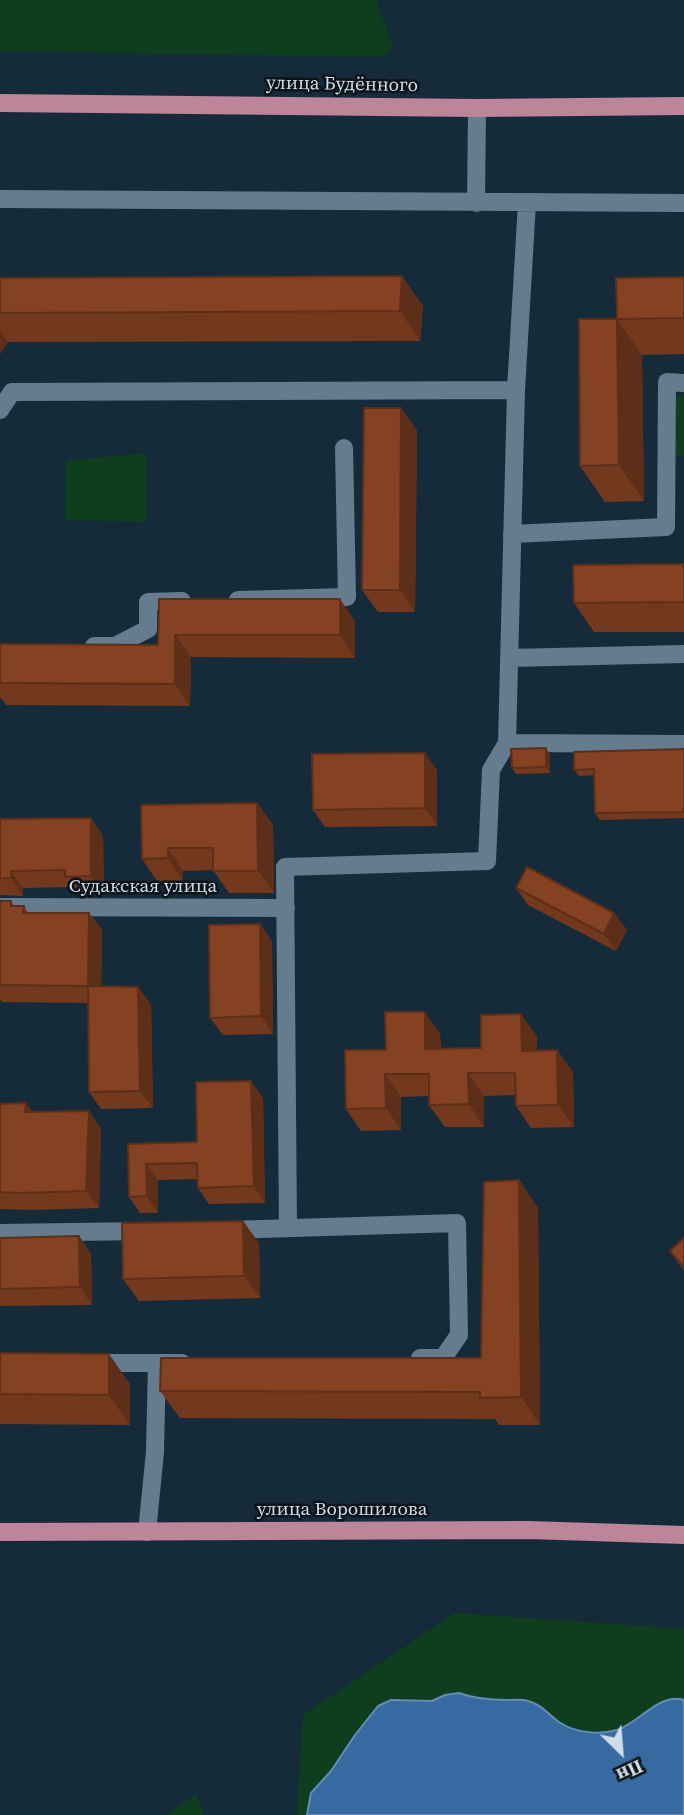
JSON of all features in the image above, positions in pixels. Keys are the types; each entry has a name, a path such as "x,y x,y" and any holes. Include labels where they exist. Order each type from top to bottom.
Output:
{"main road":[{"name":"улица Будённого","path":"0,103 477,108 684,106"},
{"name":"улица Ворошилова","path":"0,1531 529,1530 684,1535"}],"lane":[{"path":"476,202 477,108"},
{"path":"0,199 684,203"},
{"path":"288,1228 285,867 487,861 491,771 507,743 516,390 527,203"},
{"path":"512,534 666,527 667,382 684,383"},
{"path":"0,410 12,392 516,390"},
{"path":"76,646 114,646 148,629 148,602 347,597 344,449"},
{"path":"509,658 684,654"},
{"path":"507,743 684,744"},
{"name":"Судакская улица","path":"0,907 286,908"},
{"path":"206,1230 457,1223 459,1335 443,1358 402,1359"},
{"path":"0,1233 166,1231"},
{"path":"78,1363 198,1363"},
{"path":"147,1532 155,1452 157,1363"}],"green space":[{"path":"0,0 376,0 393,47 386,54 375,57 0,51"},
{"path":"674,397 684,397 684,456 674,456"},
{"path":"146,453 146,522 65,520 66,461"},
{"path":"455,1613 684,1629 684,1700 677,1698 664,1701 641,1718 616,1730 588,1732 561,1724 540,1706 527,1700 486,1700 459,1693 432,1701 391,1700 378,1706 331,1771 311,1793 307,1815 297,1815 303,1715"},
{"path":"196,1794 204,1815 166,1815"}],"water":[{"path":"459,1693 483,1699 533,1702 565,1726 595,1733 617,1730 666,1700 684,1700 684,1815 307,1815 311,1793 331,1771 378,1706 391,1700 432,1701"}],"building":[{"path":"402,276 400,311 0,313 0,278"},
{"path":"684,277 684,318 617,319 616,278"},
{"path":"579,319 617,319 619,465 580,466"},
{"path":"364,408 401,408 400,590 362,590"},
{"path":"684,564 684,602 574,603 573,565"},
{"path":"159,599 340,599 340,635 175,635 175,684 0,683 0,644 158,645"},
{"path":"546,748 546,767 512,768 511,749"},
{"path":"684,749 684,812 595,813 594,769 574,770 574,752"},
{"path":"425,753 425,808 313,810 312,754"},
{"path":"257,803 258,871 213,871 213,848 168,848 168,858 142,859 141,805"},
{"path":"91,818 91,876 65,877 65,870 11,871 11,878 0,878 0,819"},
{"path":"527,867 614,913 604,934 516,888"},
{"path":"0,901 11,901 11,906 24,906 23,913 89,913 88,986 0,985"},
{"path":"260,924 261,1016 210,1018 209,925"},
{"path":"88,986 138,987 140,1091 89,1092"},
{"path":"385,1012 425,1012 425,1049 481,1048 481,1015 521,1014 522,1051 557,1050 558,1105 516,1106 515,1073 468,1073 469,1104 429,1105 429,1074 385,1074 386,1108 346,1109 345,1050 386,1050"},
{"path":"251,1081 254,1186 198,1188 197,1163 146,1164 147,1196 129,1197 128,1144 197,1142 196,1082"},
{"path":"26,1103 25,1112 89,1111 86,1191 0,1192 0,1104"},
{"path":"519,1180 521,1397 480,1398 480,1392 160,1391 161,1358 481,1358 484,1182"},
{"path":"243,1221 244,1276 123,1279 122,1223"},
{"path":"79,1236 80,1287 0,1289 0,1238"},
{"path":"684,1238 684,1267 670,1251"},
{"path":"0,1353 109,1354 109,1395 0,1394"}]}
